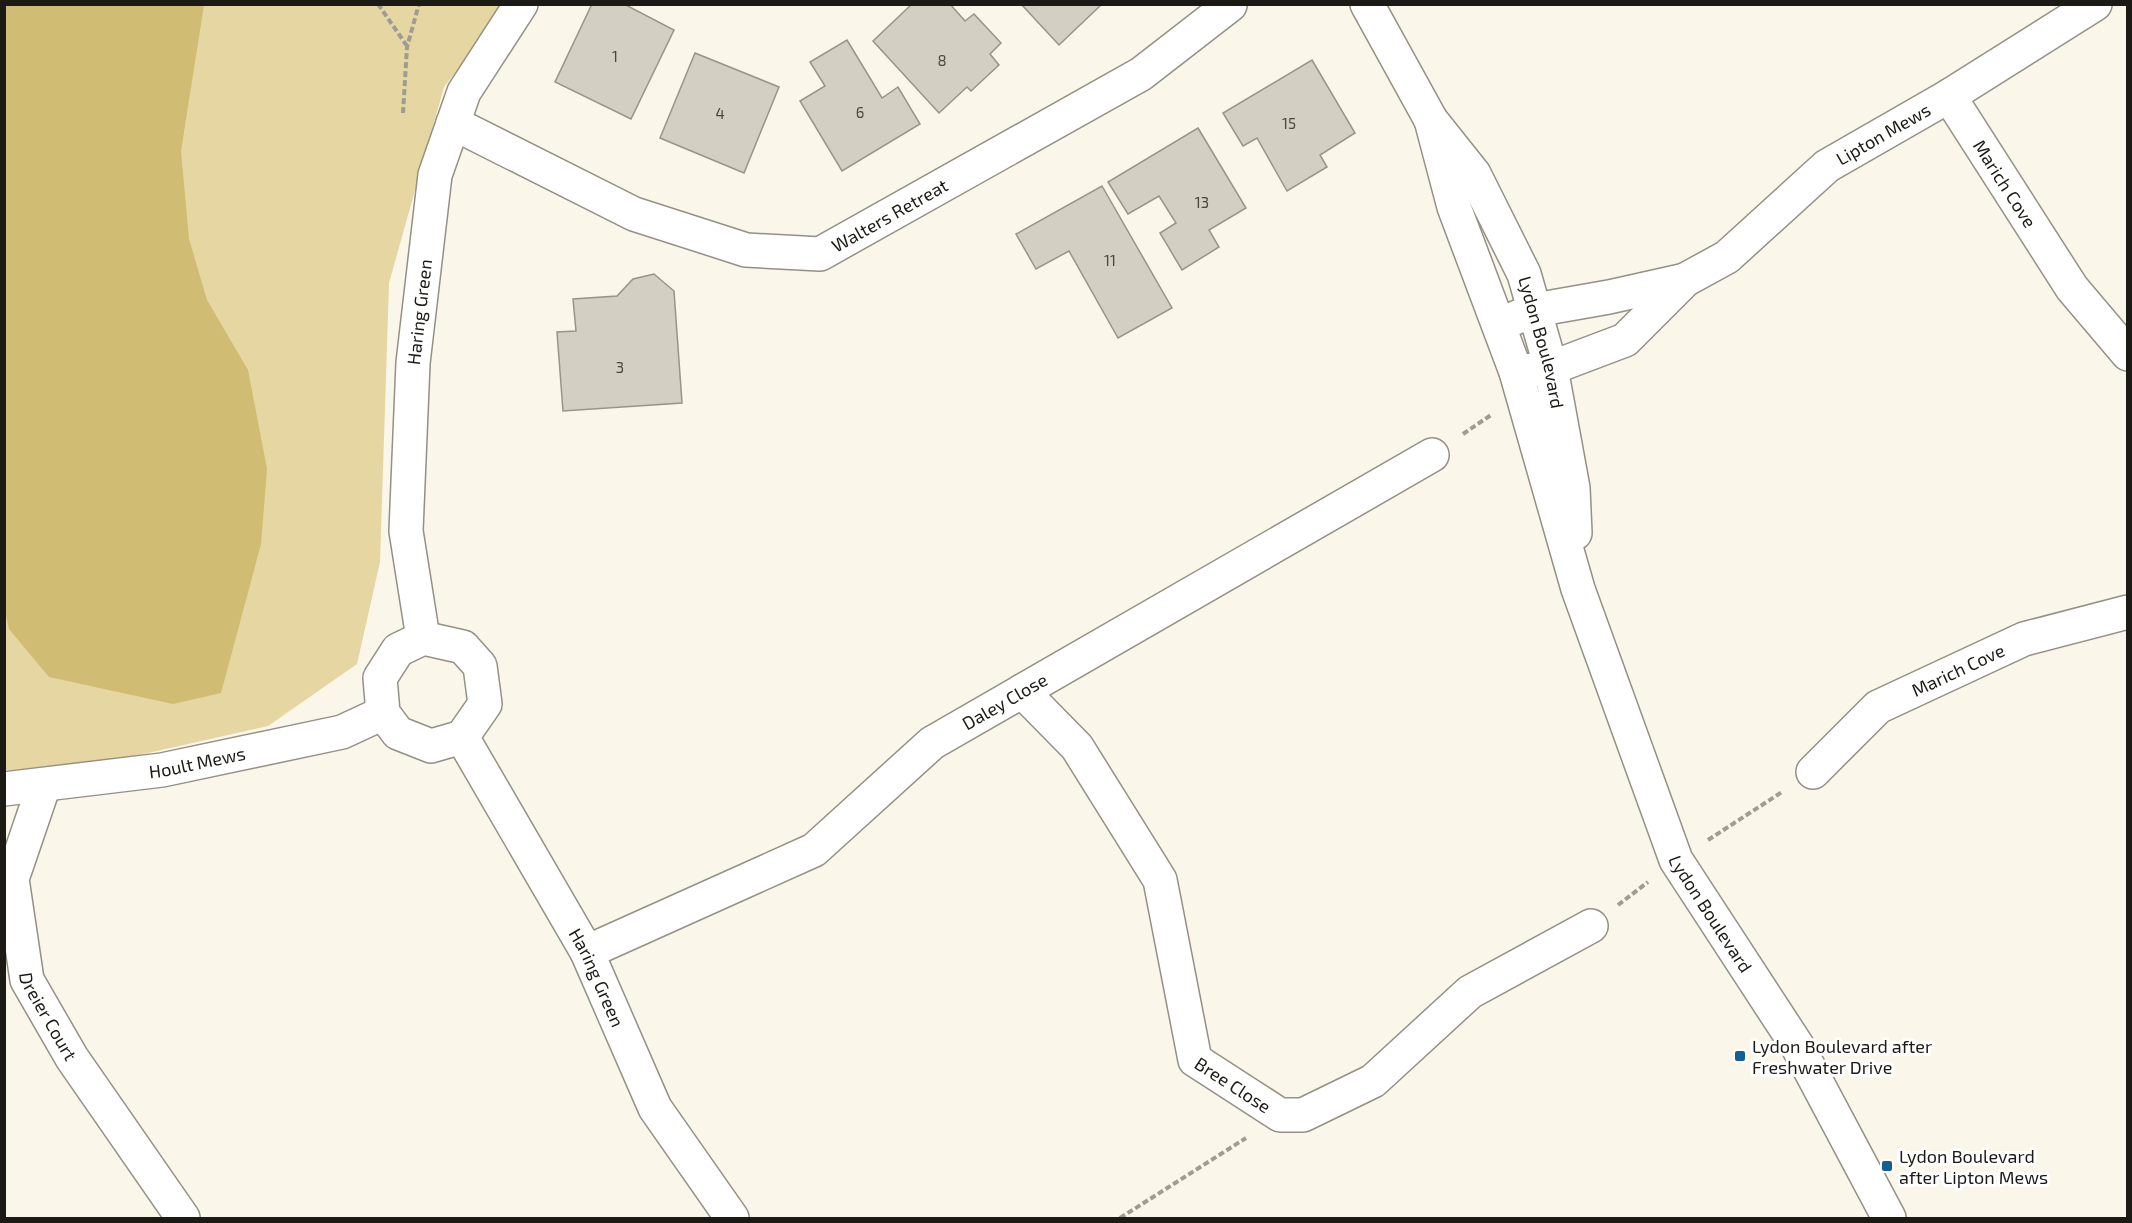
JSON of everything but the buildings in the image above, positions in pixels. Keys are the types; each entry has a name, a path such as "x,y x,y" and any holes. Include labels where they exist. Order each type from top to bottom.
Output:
{"street":[{"name":"Haring Green","path":"423,638 406,531 413,363 435,175 464,92 522,4"},
{"name":"Lydon Boulevard","path":"1367,4 1431,120 1474,174 1524,274 1551,368 1573,488 1578,589"},
{"name":"Lipton Mews","path":"1516,372 1551,368 1624,340 1685,280 1727,257 1827,166 1949,96 2095,4"},
{"name":"Walters Retreat","path":"453,123 634,214 746,250 820,254 1141,74 1230,5"},
{"name":"Marich Cove","path":"1949,96 2072,288 2127,354"},
{"name":"Lydon Boulevard","path":"1431,120 1454,207 1516,372 1578,589 1676,860 1798,1047 1889,1218"},
{"name":"Lipton Mews","path":"1498,326 1534,310 1610,297 1685,280"},
{"name":"Daley Close","path":"587,952 814,850 932,743 1432,455"},
{"name":"Marich Cove","path":"1813,772 1878,707 2024,639 2127,612"},
{"path":"423,638 463,647 480,666 485,704 462,737 431,746 398,733 383,713 380,678 398,650 423,638"},
{"name":"Bree Close","path":"1022,691 1077,747 1160,880 1195,1060 1280,1115 1303,1115 1373,1081 1470,992 1591,926"},
{"name":"Hoult Mews","path":"4,789 162,770 342,732 383,713"},
{"name":"Haring Green","path":"462,737 587,952 655,1108 732,1218"},
{"name":"Dreier Court","path":"44,785 12,879 27,980 72,1058 183,1218"}],"path":[{"path":"378,4 407,47"},
{"path":"403,113 407,47 419,4"},
{"path":"1120,1218 1207,1165 1280,1115"}],"shaded area":[{"path":"4,5 204,5 181,151 189,239 207,300 248,370 267,469 261,544 221,693 173,704 49,677 9,629 4,606"},
{"path":"5,5 507,5 444,87 389,283 380,562 357,664 268,726 50,775 5,770"}],"place":[{"name":"Lydon Boulevard after Freshwater Drive","path":"1740,1056"},
{"name":"Lydon Boulevard after Lipton Mews","path":"1887,1166"}]}
